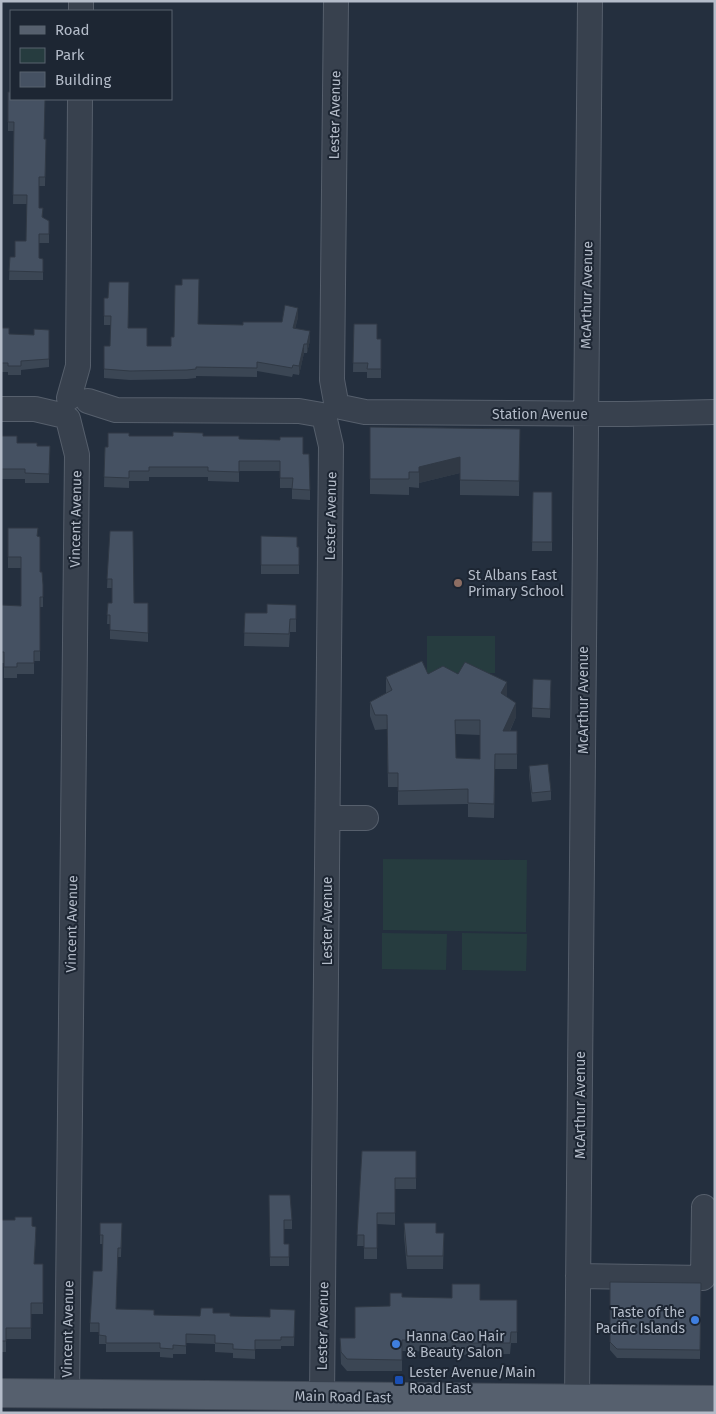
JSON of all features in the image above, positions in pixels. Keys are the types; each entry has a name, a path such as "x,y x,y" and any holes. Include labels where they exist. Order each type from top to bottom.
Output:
{"main road":[{"name":"Main Road East","path":"1,1393 67,1394 264,1404 322,1397 715,1400"}],"street":[{"name":"Lester Avenue","path":"322,1397 336,1"},
{"name":"McArthur Avenue","path":"577,1400 590,1"},
{"name":"Vincent Avenue","path":"67,1394 80,100"},
{"name":"Station Avenue","path":"1,409 299,412 332,408 365,412 586,414 715,412"},
{"path":"328,818 366,818"},
{"path":"578,1276 703,1278 704,1207"}],"green space":[{"path":"427,636 495,636 495,673 427,673"},
{"path":"383,859 527,860 526,932 383,930"},
{"path":"382,933 447,934 446,970 382,969"},
{"path":"462,933 527,934 526,971 462,970"}],"building":[{"path":"8,92 10,92 10,100 45,100 45,177 39,177 39,208 43,208 42,217 49,221 49,234 39,234 39,258 43,259 43,272 9,271 10,257 15,257 15,241 26,241 27,195 13,195 14,122 8,122"},
{"path":"182,279 199,279 198,324 243,325 243,322 282,322 285,305 298,308 293,328 310,331 307,344 304,344 299,366 293,365 292,368 257,362 257,368 196,367 196,369 187,370 130,371 104,369 104,346 110,346 111,316 104,316 104,298 108,298 109,282 129,282 128,328 147,328 147,346 171,346 171,337 174,337 175,285 182,285"},
{"path":"354,324 377,324 377,339 381,339 381,369 367,369 368,363 353,363"},
{"path":"1,328 9,328 9,334 34,335 34,329 49,330 49,359 21,361 21,366 8,366 8,363 1,363"},
{"path":"370,427 520,429 519,481 460,480 460,457 419,467 419,472 409,472 409,479 370,479"},
{"path":"173,432 203,433 203,436 239,436 239,439 280,440 280,437 303,437 303,454 309,454 310,490 292,489 293,478 280,478 280,461 239,461 239,472 208,471 208,467 149,467 149,471 129,471 129,478 104,477 105,447 108,447 108,433 129,433 129,436 173,436"},
{"path":"1,436 17,436 17,443 37,443 37,446 50,446 49,474 25,473 25,469 1,469"},
{"path":"533,492 552,492 552,542 532,542"},
{"path":"8,528 38,528 37,536 40,537 40,572 42,572 43,597 40,597 40,651 34,651 34,663 17,663 17,667 4,667 4,652 1,652 1,605 21,606 21,557 8,557"},
{"path":"110,531 133,531 134,603 148,603 148,633 110,630 110,615 107,615 108,603 112,603 112,579 107,579"},
{"path":"261,536 297,537 299,565 261,565"},
{"path":"267,604 296,605 296,619 290,619 289,634 244,633 245,613 267,613"},
{"path":"422,661 428,674 443,666 458,674 465,662 507,682 501,693 516,703 503,731 517,731 517,754 495,754 494,804 468,803 468,789 398,791 398,773 388,773 387,715 375,715 370,702 392,690 386,677","holes":["455,720 480,720 480,759 456,758"]},
{"path":"533,679 551,680 550,709 532,708"},
{"path":"548,764 551,791 532,793 529,766"},
{"path":"362,1151 416,1151 416,1178 395,1178 395,1213 377,1213 377,1248 364,1248 364,1235 357,1235"},
{"path":"269,1195 290,1195 292,1220 284,1220 284,1244 289,1244 289,1257 270,1257"},
{"path":"15,1217 32,1217 32,1226 36,1227 34,1264 43,1264 43,1303 31,1303 31,1328 6,1328 6,1341 1,1341 1,1220 15,1220"},
{"path":"100,1223 122,1223 121,1248 118,1248 116,1309 154,1310 154,1315 200,1316 201,1308 213,1308 213,1313 230,1313 230,1316 270,1317 270,1309 295,1310 294,1337 281,1337 281,1340 255,1340 255,1350 233,1349 233,1344 215,1343 215,1335 186,1334 186,1346 173,1345 173,1349 160,1348 160,1343 106,1343 106,1336 99,1335 99,1323 90,1323 93,1271 102,1271 103,1235 100,1235"},
{"path":"404,1223 436,1223 436,1233 444,1233 443,1256 407,1256"},
{"path":"610,1282 701,1283 700,1350 617,1349 610,1342"},
{"path":"452,1284 480,1284 480,1300 517,1300 517,1332 511,1332 510,1343 452,1343 452,1340 402,1340 402,1360 347,1359 341,1352 340,1338 355,1338 355,1307 390,1306 390,1293 402,1293 402,1297 452,1298"}],"place":[{"name":"St Albans East Primary School","path":"458,583"},
{"name":"Taste of the Pacific Islands","path":"695,1320"},
{"name":"Hanna Cao Hair & Beauty Salon","path":"396,1344"},
{"name":"Lester Avenue/Main Road East","path":"399,1380"}]}
